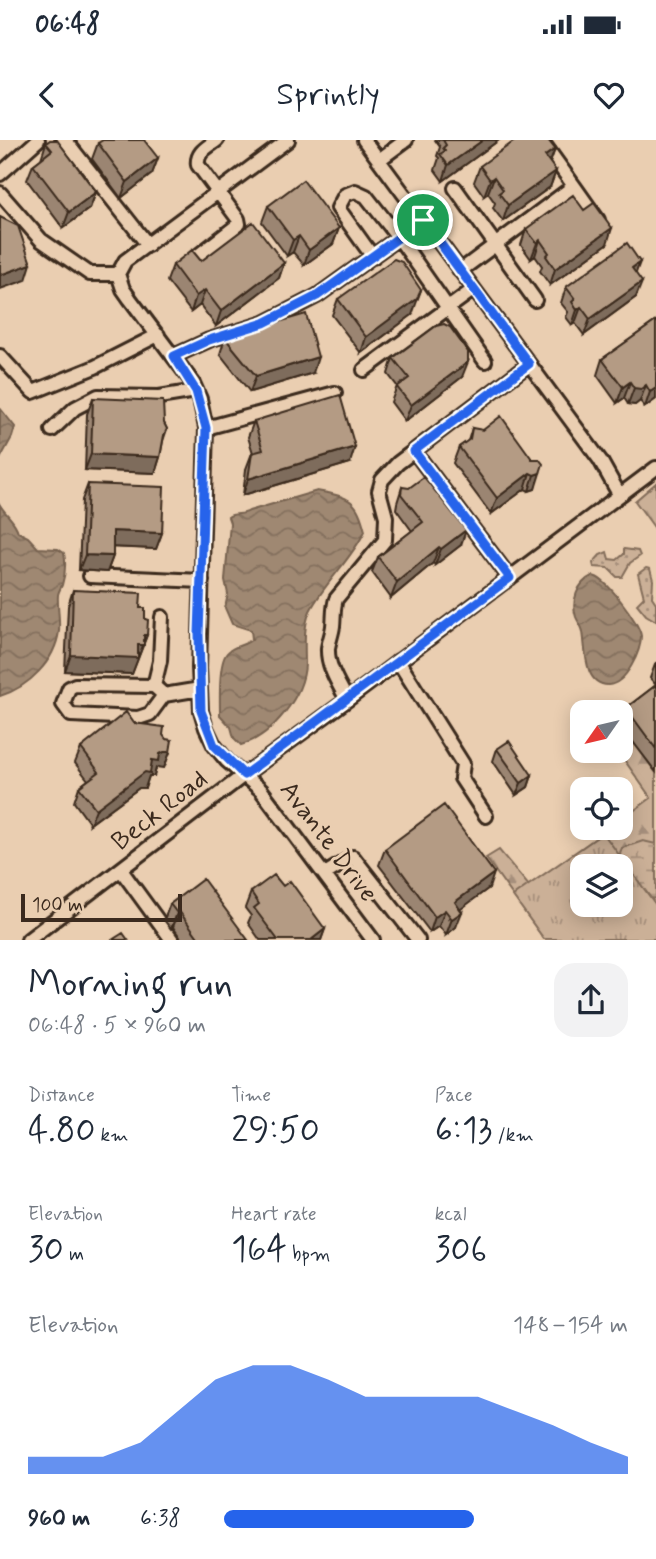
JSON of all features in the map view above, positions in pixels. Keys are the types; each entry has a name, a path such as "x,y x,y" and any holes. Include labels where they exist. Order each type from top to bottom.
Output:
{"street":[{"path":"0,174 37,140"},
{"path":"62,140 66,141 148,245"},
{"path":"195,258 239,224 198,165 197,158 200,153 217,140"},
{"path":"0,193 40,240 90,274 118,274 125,261 288,140"},
{"path":"365,140 600,460 619,495"},
{"path":"379,160 406,140"},
{"path":"541,140 605,231"},
{"path":"460,271 574,186"},
{"path":"455,188 535,300"},
{"path":"373,257 338,208 345,195 355,191 366,196 485,361"},
{"path":"174,356 193,346 275,317 317,296 423,220"},
{"name":"Avante Drive","path":"118,274 123,289 174,356 196,391 206,428 200,688 201,711 214,745 261,790 373,940"},
{"path":"364,370 474,289"},
{"path":"0,356 33,392 95,367 158,335"},
{"path":"347,700 334,676 328,647 336,599 385,540 386,517 379,491 382,480 398,463 529,364"},
{"path":"52,430 75,408 98,396 159,397 196,391"},
{"path":"206,428 335,393"},
{"path":"414,451 510,578"},
{"name":"Beck Road","path":"28,940 43,935 121,870 244,775 656,468"},
{"path":"90,576 202,581"},
{"path":"162,617 159,691 150,714 138,718 71,715 63,704 69,688 75,685 159,691 200,688"},
{"path":"398,661 463,764 461,778 486,816"},
{"path":"325,874 353,857 418,940"},
{"path":"121,870 172,940"}],"green space":[{"path":"656,483 656,530 635,501"},
{"path":"624,549 638,551 640,556 630,563 622,577 617,577 608,568 594,567 593,563 600,555 607,552 609,559 617,560 624,554"},
{"path":"646,568 650,569 653,580 652,597 656,603 656,621 646,615 637,604 644,597 638,574"},
{"path":"634,743 656,773 656,939 544,939 486,858 499,850 529,886 570,857 570,917 633,917 633,854 574,854 594,840 633,840 633,811 651,798 626,763 634,763"},
{"path":"593,840 608,840 618,854 573,854"},
{"path":"643,841 656,844 656,898 641,899 633,882 633,854 620,854 622,848"},
{"path":"570,856 570,917 633,917 633,874 656,905 656,939 544,939 513,896"}],"water":[{"path":"0,408 15,427 0,459"},
{"path":"317,491 338,495 351,502 359,513 365,531 310,611 305,631 305,664 299,689 275,724 241,745 234,738 231,727 220,715 220,681 225,656 252,639 251,630 232,624 225,608 228,594 225,580 230,523 228,517"},
{"path":"0,505 18,532 28,537 38,548 58,549 64,553 65,565 58,595 59,631 52,653 30,679 0,696"},
{"path":"592,576 605,583 621,601 635,621 641,636 636,657 627,673 608,685 594,679 590,672 582,630 575,611 579,588"}],"building":[{"path":"57,140 96,192 69,212 33,165 52,150 46,143"},
{"path":"103,140 144,140 158,158 127,182 98,143"},
{"path":"443,140 483,140 448,165 440,154 445,151"},
{"path":"516,140 548,140 555,149 545,156 556,171 508,205 499,193 503,190 494,177 490,180 480,166"},
{"path":"303,180 339,228 309,250 299,236 293,240 268,206"},
{"path":"573,195 584,210 594,203 612,228 555,269 540,240 537,243 526,229"},
{"path":"0,217 18,226 31,264 0,275"},
{"path":"253,222 284,263 221,311 205,290 196,296 173,265 192,250 201,261"},
{"path":"627,243 640,262 632,268 642,282 590,319 581,307 577,310 572,302 575,299 566,287"},
{"path":"394,259 402,262 421,290 417,299 366,337 338,299"},
{"path":"306,314 318,357 256,376 225,338"},
{"path":"656,321 656,388 650,392 646,385 641,389 634,388 630,382 623,387 602,359"},
{"path":"444,324 450,327 468,352 468,362 411,405 397,387 409,378 393,358 436,326"},
{"path":"340,395 355,447 248,479 252,453 263,450 254,421"},
{"path":"93,398 163,401 164,423 167,429 160,457 91,454"},
{"path":"501,416 532,459 539,459 543,464 540,473 530,473 497,498 459,447 470,439 472,428 483,430"},
{"path":"424,477 466,530 441,549 439,547 397,582 378,557 423,522 401,494 402,487 409,488"},
{"path":"88,484 164,487 162,533 113,531 113,556 85,555"},
{"path":"73,590 141,593 140,608 145,608 145,619 148,620 144,645 138,645 138,658 71,655"},
{"path":"656,685 656,749 634,719 634,702"},
{"path":"126,712 134,723 164,727 163,735 172,740 170,752 160,754 159,761 152,760 150,773 145,772 96,809 79,787 99,772 81,748"},
{"path":"509,741 532,775 521,783 497,749"},
{"path":"444,805 494,873 455,902 462,912 452,919 445,910 435,917 385,849"},
{"path":"274,875 283,886 290,881 325,929 311,940 278,940 254,908 259,904 251,892"},
{"path":"203,879 248,940 200,940 179,911 177,913 170,904"},
{"path":"123,933 128,940 112,940"}],"route":[{"path":"423,220 529,364 414,451 510,578 244,775 227,761 214,745 201,711 199,634 206,428 200,399 193,383 174,356 209,340 264,323 317,296 423,220"}]}
